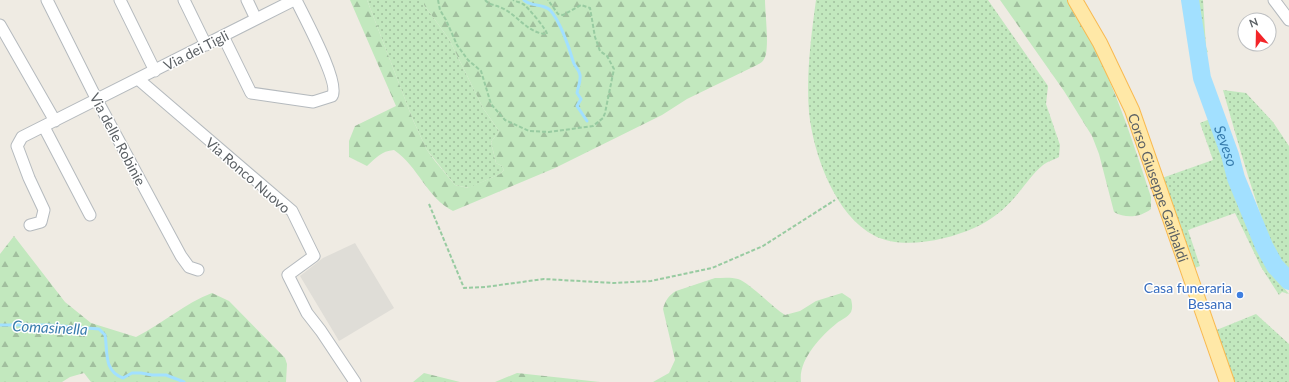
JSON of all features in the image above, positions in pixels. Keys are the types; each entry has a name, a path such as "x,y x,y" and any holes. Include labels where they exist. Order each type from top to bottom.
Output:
{"main road":[{"name":"Corso Giuseppe Garibaldi","path":"1075,0 1100,43 1132,110 1227,382"}],"street":[{"name":"Via delle Robinie","path":"47,0 97,100 181,256 189,267 198,270"},
{"path":"120,0 155,71"},
{"path":"184,0 206,45"},
{"path":"247,0 256,19"},
{"name":"Via dei Tigli","path":"30,225 41,222 44,210 28,178 17,146 22,138 295,0"},
{"path":"223,36 251,93 312,102 329,97 333,95 334,91 327,65 295,0"},
{"path":"1274,0 1289,20"},
{"path":"0,25 55,121"},
{"name":"Via Ronco Nuovo","path":"138,79 292,211 314,256 288,275 307,313 321,331 355,382"},
{"path":"44,127 90,215"}],"path":[{"path":"438,0 440,10 446,20 456,46 468,60 481,71 491,104 505,120 529,131 539,132 593,126 603,118 605,113 614,69 607,56 600,51 590,8 581,5 563,15 558,14 548,0"},
{"path":"485,0 490,5 505,10 532,30 547,34 546,29 532,15 528,7 514,0"},
{"path":"429,204 464,288 485,287 544,279 614,284 644,281 712,268 763,246 835,200"}],"shaded area":[{"path":"355,243 394,308 339,341 300,276 323,258"}],"green space":[{"path":"350,0 367,0 413,120 427,150 455,185 468,188 500,174 504,170 502,166 496,163 491,142 499,131 483,108 449,39 424,5 424,0 765,0 767,48 766,55 760,63 687,99 662,115 555,168 453,211 436,198 410,164 394,150 382,153 367,166 349,157 349,141 355,126 396,106"},
{"path":"367,0 424,0 424,5 449,39 483,108 499,131 491,142 496,163 502,166 504,170 500,174 469,188 455,185 427,150 413,120"},
{"path":"816,0 988,0 1048,86 1046,104 1060,145 1059,157 1045,164 1039,169 1015,197 991,219 963,232 925,242 912,243 886,240 875,236 861,227 848,214 828,182 815,146 811,128 808,84"},
{"path":"1000,0 1068,0 1095,48 1116,96 1151,197 1151,209 1147,212 1133,216 1123,216 1114,212 1099,154 1092,136 1064,91"},
{"path":"1197,0 1203,0 1206,47 1208,52 1204,53"},
{"path":"1223,90 1246,93 1273,122 1289,146 1289,269 1278,255 1267,232 1235,134"},
{"path":"1210,119 1245,218 1274,276 1289,294 1282,292 1279,295 1261,267 1235,213 1188,230 1200,266 1192,269 1162,178 1213,160 1200,123"},
{"path":"14,236 65,302 91,323 136,337 192,302 212,293 229,301 285,358 287,364 286,382 91,382 84,373 70,377 62,382 0,382 0,254"},
{"path":"715,278 732,278 743,281 785,315 800,311 816,301 842,293 851,299 852,309 848,315 831,328 812,349 803,365 801,382 653,382 669,373 675,360 663,309 666,301 671,294 676,291"},
{"path":"1256,314 1289,344 1289,382 1234,382 1214,331"},
{"path":"424,373 460,382 413,382"},
{"path":"517,373 600,382 495,382"}],"waterway":[{"path":"524,0 529,4 543,6 550,10 561,27 580,75 577,93 581,99 577,106 587,121"},
{"name":"Seveso","path":"1190,0 1202,78 1230,155 1236,178 1264,246 1275,266 1289,281"},
{"name":"Comasinella","path":"0,325 49,325 99,329 105,335 109,366 117,375 123,378 132,373 166,375 184,382"}],"place":[{"name":"Casa funeraria Besana","path":"1240,295"}]}
